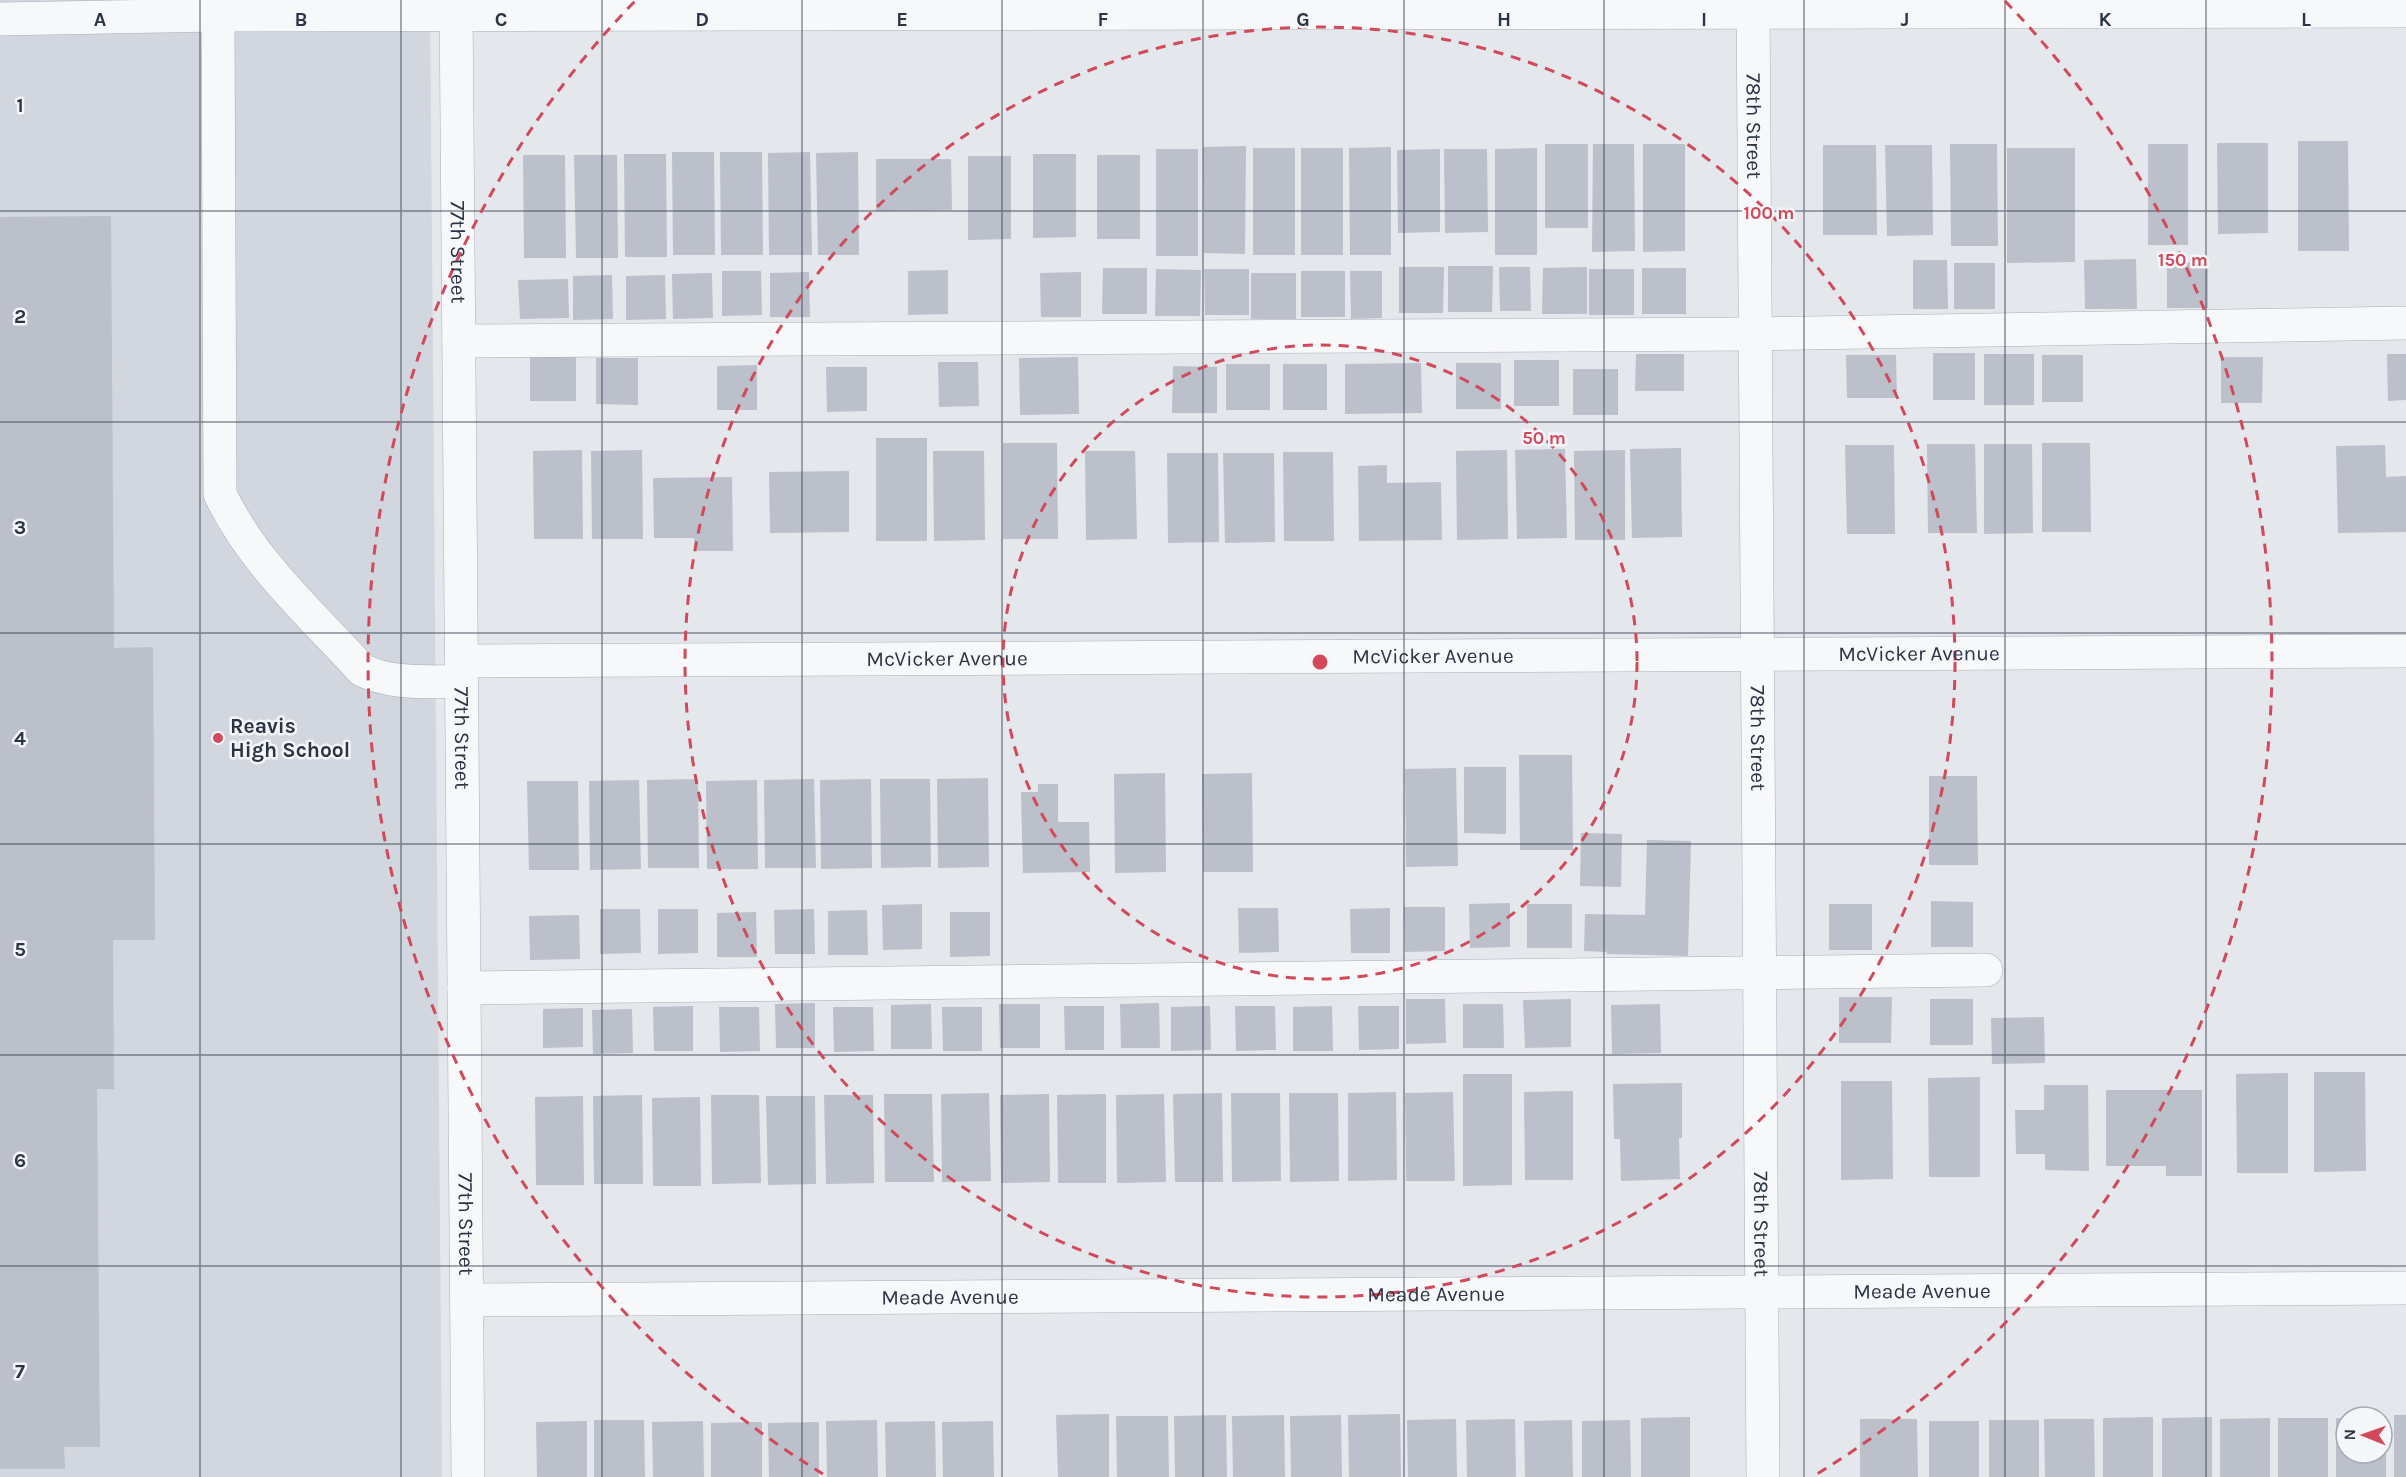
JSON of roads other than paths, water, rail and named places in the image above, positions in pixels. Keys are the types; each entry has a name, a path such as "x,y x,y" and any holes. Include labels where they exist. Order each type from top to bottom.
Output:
{"street":[{"path":"0,19 456,7 1754,6 2406,11"},
{"name":"78th Street","path":"1754,6 1756,654 1763,1477"},
{"name":"77th Street","path":"456,7 468,1477"},
{"name":"McVicker Avenue","path":"218,15 220,494 231,519 260,558 362,670 378,678 392,681 461,671 1756,654 2406,651"},
{"path":"459,341 1755,334 2406,323"},
{"path":"464,988 1986,970"},
{"name":"Meade Avenue","path":"467,1300 2406,1288"}],"place":[{"name":"Reavis High School","path":"218,738"}]}
